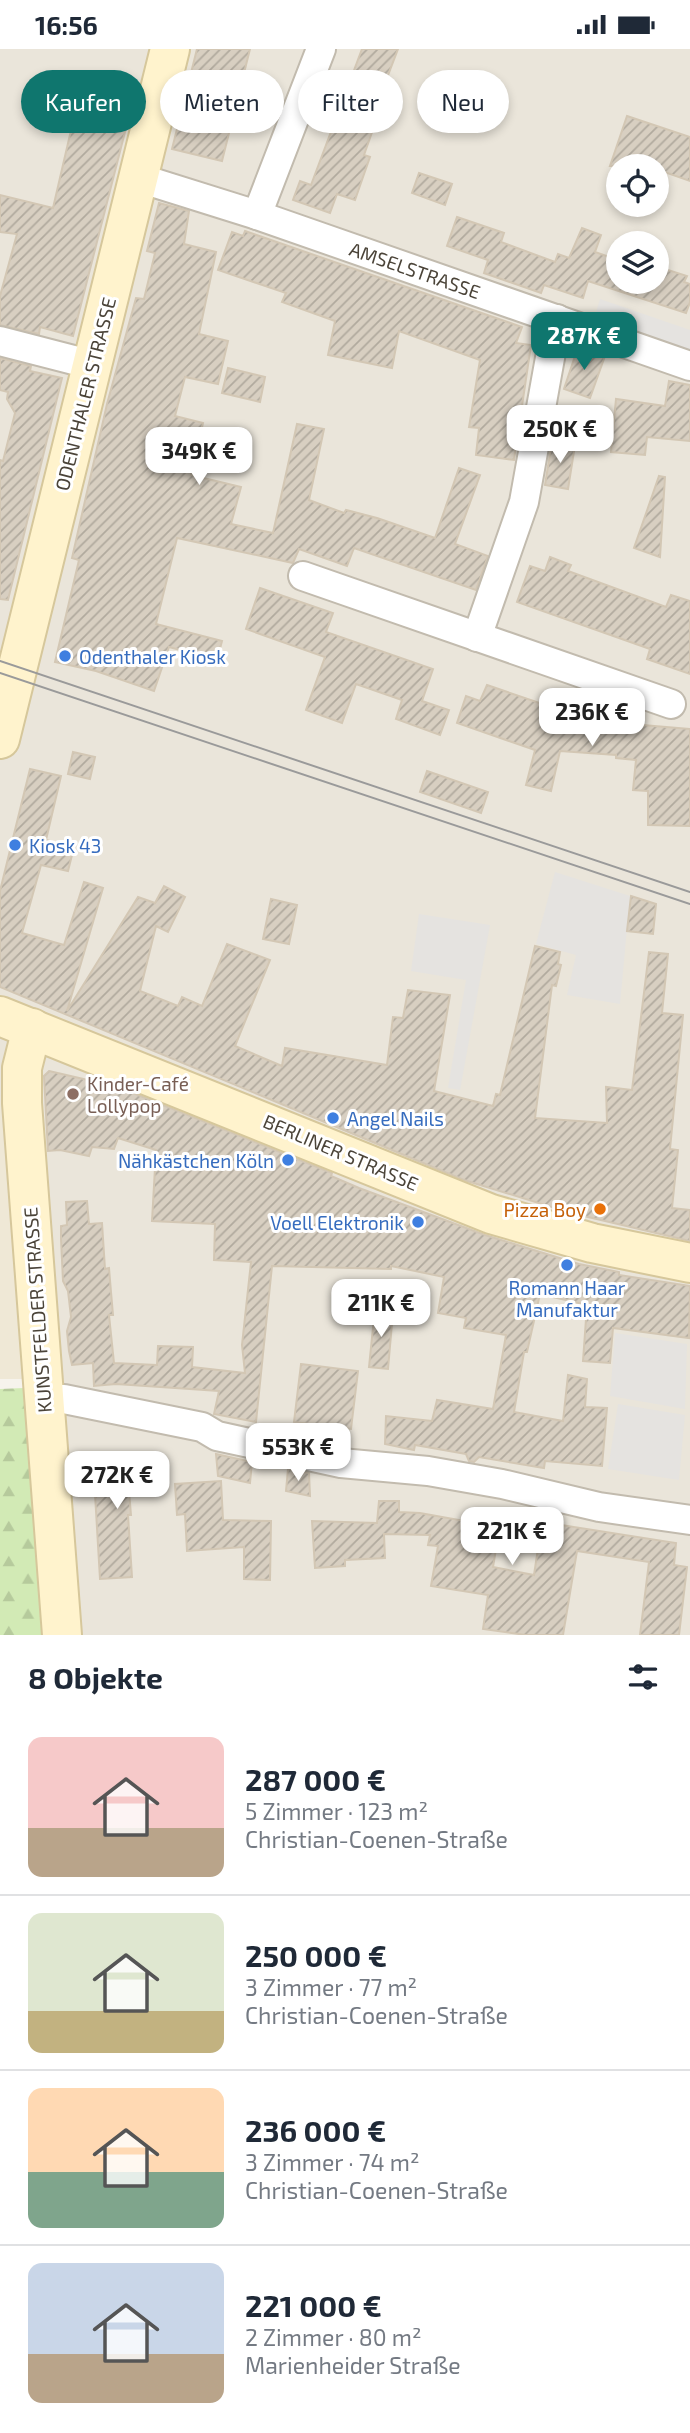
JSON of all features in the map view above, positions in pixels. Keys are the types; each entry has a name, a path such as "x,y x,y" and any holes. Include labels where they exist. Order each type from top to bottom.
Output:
{"main road":[{"name":"ODENTHALER STRASSE","path":"0,739 170,49"},
{"name":"BERLINER STRASSE","path":"16,1022 491,1214 592,1243 690,1263"},
{"name":"KUNSTFELDER STRASSE","path":"16,1022 24,1047 21,1083 62,1635"}],"street":[{"path":"257,215 321,49"},
{"name":"AMSELSTRASSE","path":"139,178 257,215 690,366"},
{"path":"477,637 524,502 557,319"},
{"path":"0,341 93,365"},
{"path":"303,576 671,704"},
{"path":"44,1401 64,1399 190,1425 217,1436 341,1463 428,1471 502,1483 599,1507 690,1520"}],"shaded area":[{"path":"0,49 690,49 690,1635 42,1635 23,1378 0,1379"},
{"path":"600,299 690,330 690,353 594,319"},
{"path":"555,872 630,896 620,1004 567,995 576,955 536,944"},
{"path":"419,914 490,925 460,1090 448,1088 466,980 411,971"},
{"path":"0,1094 23,1379 0,1379"},
{"path":"615,1333 687,1344 685,1409 610,1396"},
{"path":"618,1404 685,1415 679,1480 608,1469"}],"green space":[{"path":"24,1388 42,1635 0,1635 0,1389"}],"building":[{"path":"197,49 250,49 245,70 192,70"},
{"path":"362,49 398,49 390,70 354,70"},
{"path":"627,116 690,137 690,181 669,174 669,154 614,154"},
{"path":"70,133 125,133 73,336 40,327 39,334 0,325 0,296 17,234 0,232 0,195 53,208"},
{"path":"176,133 229,133 222,161 172,149"},
{"path":"330,133 372,133 364,155 370,157 355,200 337,194 330,213 293,200 300,181 311,185"},
{"path":"419,173 452,184 445,205 412,193"},
{"path":"159,203 189,211 184,244 216,252 199,334 228,341 218,384 185,377 175,416 203,423 191,475 241,487 231,524 273,533 297,424 324,429 309,500 344,513 346,510 377,518 435,538 459,468 480,475 455,544 488,556 476,590 354,548 347,566 299,549 293,563 177,538 156,624 222,641 217,660 169,647 154,691 96,671 55,662 79,560 72,558 107,404 136,298 144,299 155,253 147,251"},
{"path":"457,217 504,233 501,242 555,262 558,254 569,258 582,228 601,235 595,252 606,256 606,287 588,281 583,298 544,285 541,293 484,273 488,260 447,246"},
{"path":"245,231 522,327 516,343 531,345 514,460 476,455 479,428 469,427 480,360 399,331 392,368 328,355 335,321 282,302 286,293 218,270 232,232 243,236"},
{"path":"669,270 687,276 684,282 690,284 690,302 686,313 628,294 669,294"},
{"path":"578,347 605,356 590,398 564,389"},
{"path":"0,358 31,366 30,371 62,378 8,600 0,599 0,460 3,461 15,413 7,399 8,392 0,390"},
{"path":"228,368 265,377 260,402 222,393"},
{"path":"669,381 690,385 690,441 647,437 645,455 611,452 616,399 665,406"},
{"path":"552,441 575,445 568,489 545,485"},
{"path":"659,476 665,477 660,557 634,548"},
{"path":"550,557 571,565 568,571 666,607 671,595 690,601 690,674 647,659 650,649 517,602 530,566 545,571"},
{"path":"260,588 333,613 326,632 433,669 422,701 449,710 440,735 396,719 402,700 356,684 342,723 306,710 325,657 246,629"},
{"path":"487,685 551,707 548,717 690,729 690,826 648,825 648,791 633,790 636,760 616,758 616,755 560,751 551,791 526,785 535,750 457,723 466,696 480,701"},
{"path":"73,752 95,757 90,779 68,774"},
{"path":"30,769 61,776 46,840 74,847 68,871 41,865 22,933 64,945 84,882 103,888 67,1011 138,897 155,903 164,886 185,897 168,932 156,926 140,991 178,1006 182,997 202,1006 227,944 270,960 235,1046 282,1066 285,1048 387,1065 393,1017 403,1018 408,990 450,995 434,1091 493,1106 496,1094 500,1095 535,946 560,952 558,964 561,965 556,986 552,985 535,1118 607,1123 606,1087 632,1090 649,952 668,954 662,1013 683,1015 670,1149 678,1150 672,1208 690,1210 690,1241 571,1213 464,1180 0,987 0,891"},
{"path":"427,771 488,792 481,813 420,792"},
{"path":"631,896 656,904 653,934 627,931"},
{"path":"271,899 297,905 289,944 263,939"},
{"path":"49,1071 118,1087 332,1173 331,1176 359,1188 485,1235 579,1264 619,1272 619,1275 690,1286 689,1338 613,1328 610,1363 583,1361 587,1305 540,1294 527,1352 524,1352 514,1412 563,1421 568,1375 587,1379 585,1407 607,1408 602,1466 545,1461 544,1468 479,1457 474,1462 469,1461 466,1454 415,1445 414,1450 385,1444 386,1416 432,1421 437,1400 493,1409 506,1335 464,1328 466,1318 438,1313 444,1277 391,1266 391,1269 272,1266 256,1422 214,1414 219,1391 116,1384 94,1386 93,1363 72,1365 69,1351 67,1331 71,1317 68,1291 63,1281 61,1239 61,1226 67,1225 66,1202 87,1201 89,1224 102,1223 105,1269 109,1268 113,1315 109,1315 114,1363 157,1365 158,1346 193,1347 192,1367 245,1373 242,1345 251,1262 214,1260 215,1224 152,1221 156,1150 118,1138 114,1149 92,1147 89,1156 60,1150 48,1151 44,1076"},
{"path":"375,1308 393,1312 388,1369 369,1367"},
{"path":"301,1364 358,1371 351,1429 294,1422"},
{"path":"216,1454 252,1462 250,1483 218,1476"},
{"path":"148,1457 151,1490 129,1491 132,1577 100,1579 93,1460"},
{"path":"288,1469 309,1473 310,1496 286,1491"},
{"path":"221,1481 223,1520 271,1521 270,1580 244,1579 244,1547 187,1551 185,1514 177,1515 175,1484"},
{"path":"379,1501 399,1501 399,1512 487,1525 485,1535 498,1537 493,1567 534,1575 542,1522 676,1543 674,1565 687,1567 679,1635 640,1635 649,1562 577,1551 563,1635 526,1635 483,1629 488,1595 431,1586 438,1546 428,1545 430,1535 384,1534 385,1558 345,1560 345,1566 315,1568 312,1521 377,1523"}],"tram line":[{"path":"0,661 690,892"},
{"path":"0,673 690,904"}],"place":[{"name":"Odenthaler Kiosk","path":"65,656"},
{"name":"Kiosk 43","path":"15,845"},
{"name":"Kinder-Café Lollypop","path":"73,1094"},
{"name":"Angel Nails","path":"333,1118"},
{"name":"Nähkästchen Köln","path":"288,1160"},
{"name":"Pizza Boy","path":"600,1209"},
{"name":"Voell Elektronik","path":"418,1222"},
{"name":"Romann Haar Manufaktur","path":"567,1265"}]}
